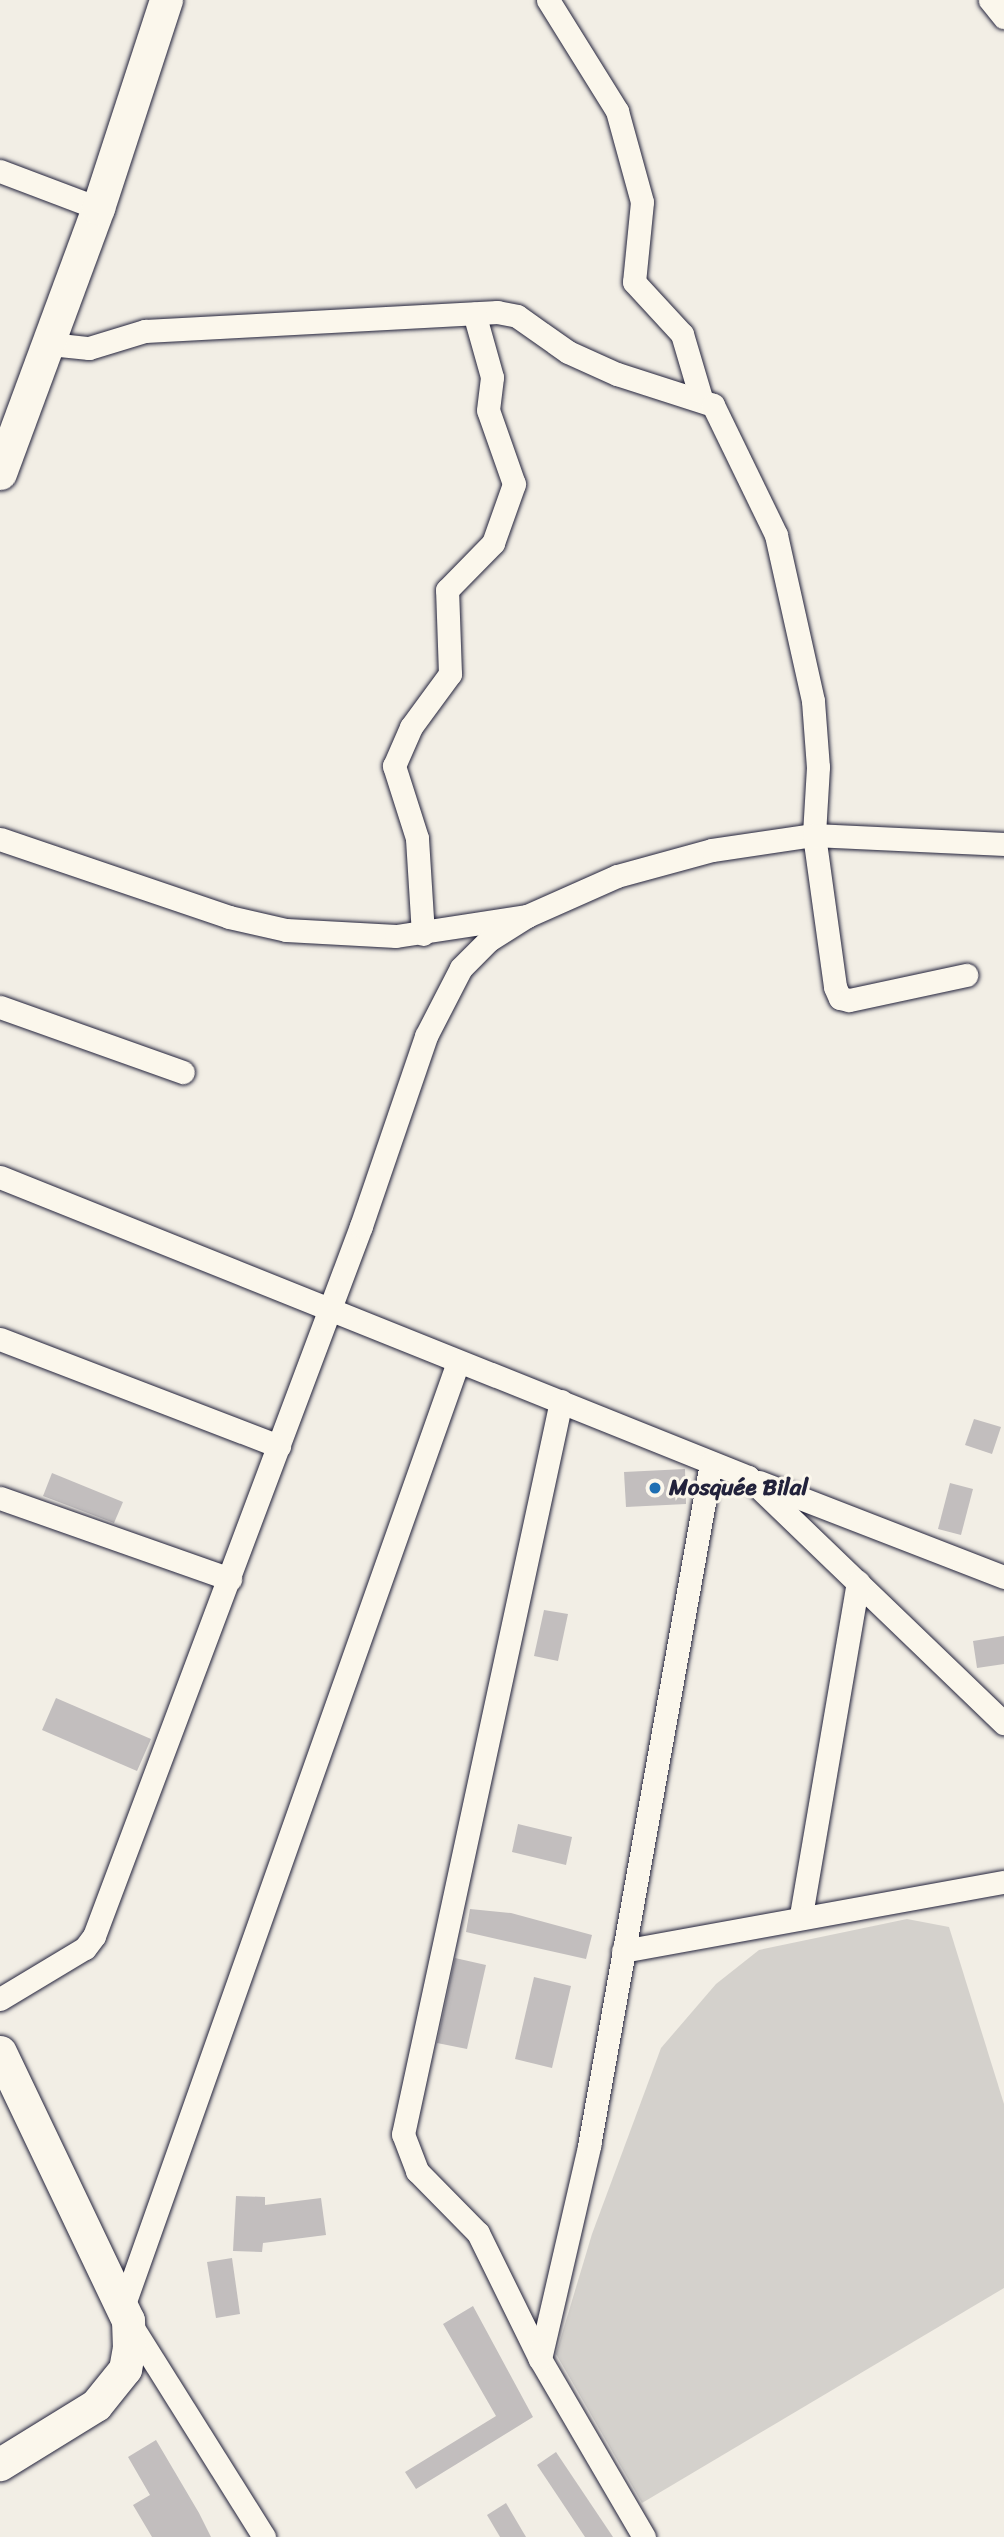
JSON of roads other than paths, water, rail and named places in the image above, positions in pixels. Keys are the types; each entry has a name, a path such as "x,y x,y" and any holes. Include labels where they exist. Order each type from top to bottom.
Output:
{"main road":[{"path":"0,473 50,344 98,208 166,0"},
{"path":"0,2052 125,2313 125,2369 114,2387 96,2405 0,2464"}],"street":[{"path":"548,0 617,111 642,202 643,230 634,282 682,334 701,398"},
{"path":"990,0 1004,17"},
{"path":"0,171 98,208"},
{"path":"423,934 417,838 394,766 411,727 450,674 447,590 493,543 513,484 510,461 488,410 492,377 474,313"},
{"path":"50,344 89,348 145,331 474,313 517,316 568,352 617,374 701,398 719,413 776,535 813,701 818,767 814,835 840,998 966,975"},
{"path":"0,1999 85,1948 94,1936 230,1579 444,994 474,953 527,916 653,864 814,835 1004,844"},
{"path":"0,839 229,917 335,935 423,934 527,916"},
{"path":"0,1007 183,1072"},
{"path":"0,1177 711,1463 1004,1577"},
{"path":"0,1339 279,1446"},
{"path":"264,2537 125,2313 458,1362"},
{"path":"561,1401 403,2134 417,2171 478,2232 541,2359 644,2537"},
{"path":"541,2359 589,2146 711,1463"},
{"path":"748,1477 1004,1723"},
{"path":"0,1498 230,1579"},
{"path":"801,1915 858,1582"},
{"path":"623,1951 801,1915 1004,1882"}],"place":[{"name":"Mosquée Bilal","path":"655,1488"}]}
